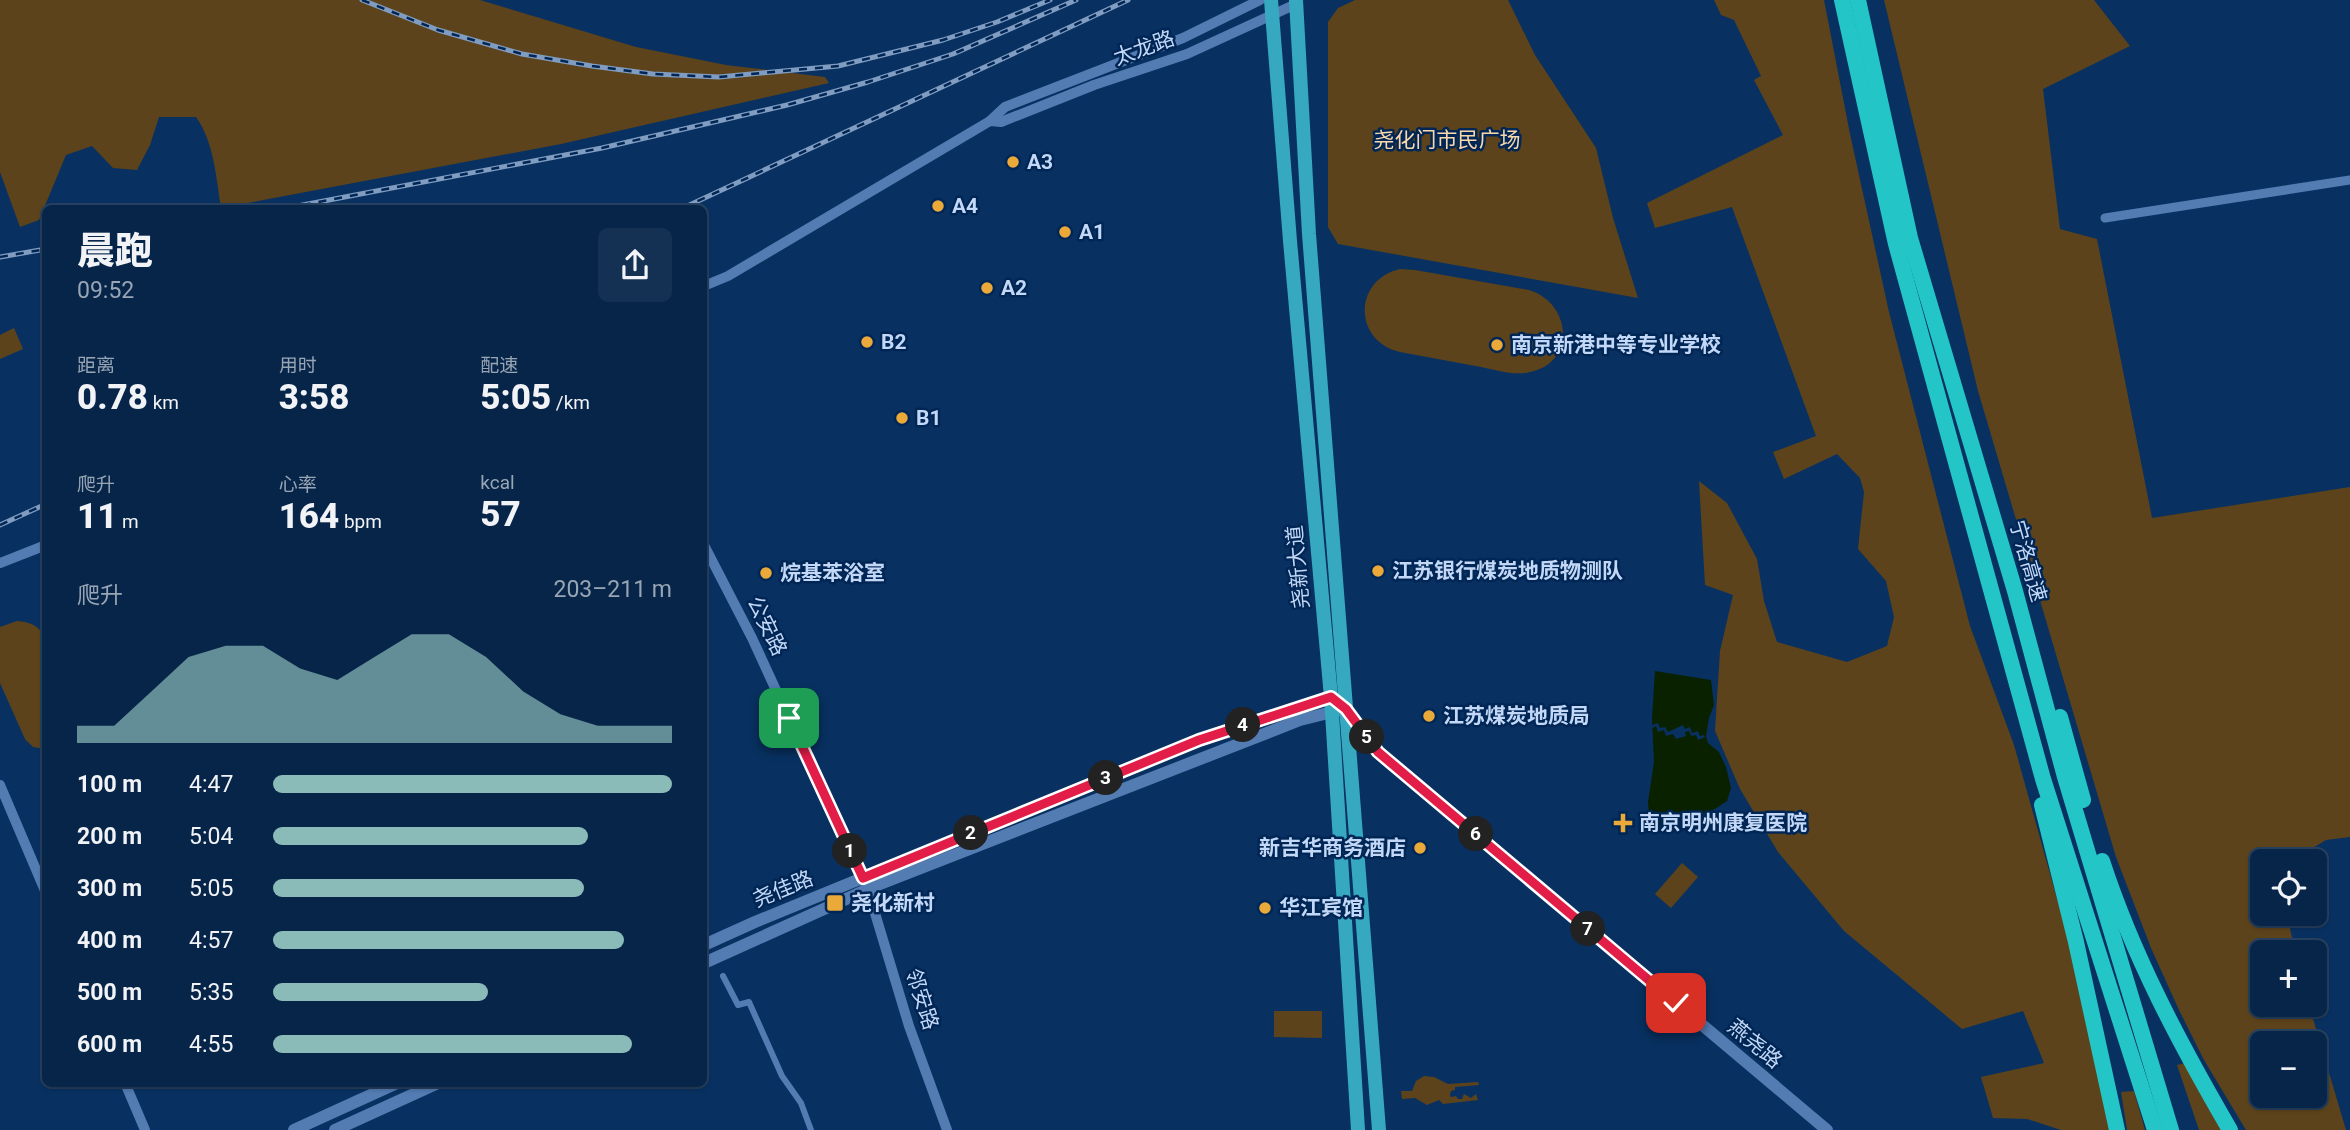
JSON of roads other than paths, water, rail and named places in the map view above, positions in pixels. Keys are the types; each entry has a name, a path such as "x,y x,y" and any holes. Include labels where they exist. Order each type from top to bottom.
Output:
{"highway":[{"name":"宁洛高速","path":"1842,0 1896,244 2043,779 2155,1130"},
{"name":"宁洛高速","path":"1858,0 1910,238 2015,591 2065,777 2171,1130"},
{"path":"2015,591 2062,723 2093,836 2116,906 2188,1058 2230,1130"},
{"path":"2021,696 2046,826 2076,942 2117,1130"}],"main road":[{"name":"尧新大道","path":"1300,1 1309,234 1338,706 1358,1130"},
{"name":"尧新大道","path":"1271,7 1379,1130"},
{"name":"尧佳路","path":"707,962 865,884 1199,740 1338,706"},
{"name":"尧佳路","path":"707,944 1338,706"},
{"name":"燕尧路","path":"1338,706 1378,752 1827,1130"},
{"path":"294,1130 388,1087"},
{"path":"335,1130 429,1087"}],"street":[{"name":"太龙路","path":"707,285 728,276 990,121 1005,107 1183,38 1260,0"},
{"name":"太龙路","path":"990,121 1002,122 1094,85 1187,54 1271,7 1300,1"},
{"path":"2105,218 2350,180"},
{"path":"0,563 42,547"},
{"name":"公安路","path":"707,551 752,638 865,884"},
{"path":"0,785 42,884"},
{"name":"邻安路","path":"865,884 909,1026 947,1130"},
{"path":"723,976 737,1005 749,1002 782,1076 801,1102 811,1130"},
{"path":"127,1087 145,1130"}],"railway":[{"path":"362,0 438,30 522,54 653,74 719,77 838,66 943,40 1050,0"},
{"path":"303,205 602,148 787,105 953,54 1076,0"},
{"path":"689,205 1128,0"},
{"path":"0,257 42,250"},
{"path":"0,525 42,506"}],"place":[{"name":"A3","path":"1013,162"},
{"name":"A4","path":"938,206"},
{"name":"A1","path":"1065,232"},
{"name":"A2","path":"987,288"},
{"name":"B2","path":"867,342"},
{"name":"南京新港中等专业学校","path":"1497,345"},
{"name":"B1","path":"902,418"},
{"name":"江苏银行煤炭地质物测队","path":"1378,571"},
{"name":"烷基苯浴室","path":"766,573"},
{"name":"江苏煤炭地质局","path":"1429,716"},
{"name":"南京明州康复医院","path":"1623,823"},
{"name":"新吉华商务酒店","path":"1420,848"},
{"name":"尧化新村","path":"835,903"},
{"name":"华江宾馆","path":"1265,908"}],"park label":[{"name":"尧化门市民广场","path":"1447,140"}]}
